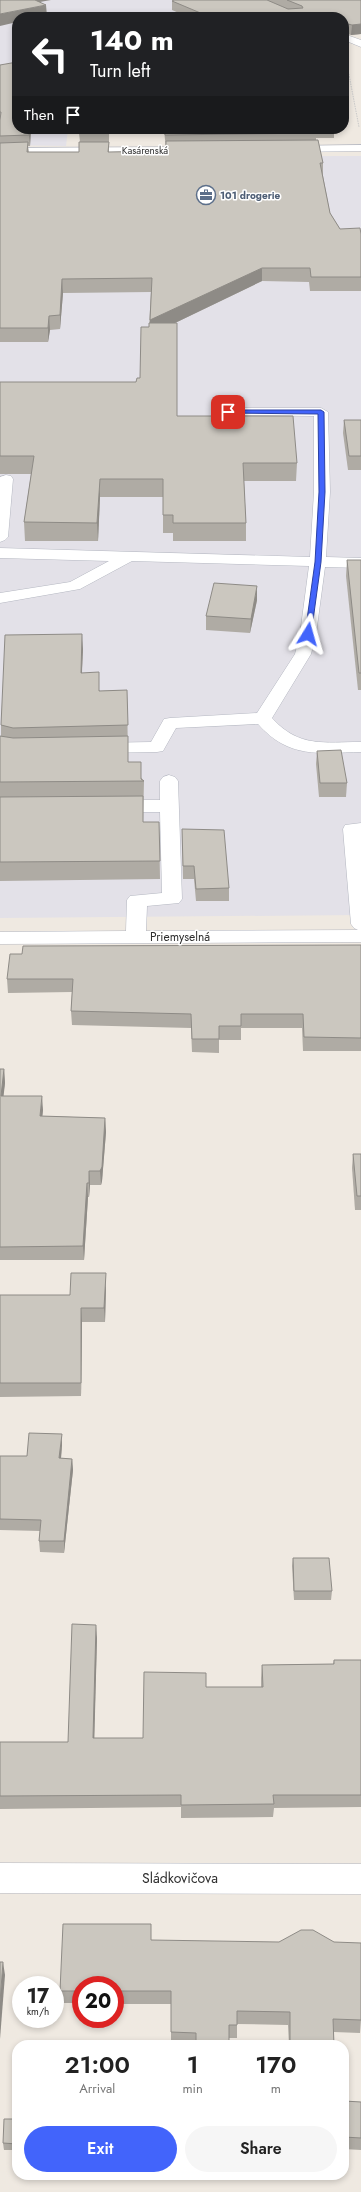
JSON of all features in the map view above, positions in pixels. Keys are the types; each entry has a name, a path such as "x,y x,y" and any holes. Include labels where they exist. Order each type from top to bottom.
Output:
{"street":[{"path":"349,39 361,44"},
{"path":"280,149 361,148"},
{"name":"Kasárenská","path":"0,151 204,150"},
{"path":"228,412 321,412 322,492 318,562 308,634 303,654 263,718"},
{"path":"0,537 6,479"},
{"path":"0,552 361,563"},
{"path":"0,598 74,586 129,556"},
{"path":"86,749 157,747 170,723 263,718 283,738 296,744 312,747 361,747"},
{"path":"136,937 137,900 172,899 169,781"},
{"path":"100,806 169,806"},
{"path":"361,829 352,829 360,893 361,924"},
{"name":"Priemyselná","path":"0,938 361,936"},
{"name":"Sládkovičova","path":"0,1878 361,1879"}],"path":[{"path":"349,72 360,127"}],"shaded area":[{"path":"0,0 221,0 249,12 12,12 12,134 67,134 66,146 0,145"},
{"path":"361,156 361,915 0,918 0,157"}],"building":[{"path":"0,0 35,0 46,5 0,14"},
{"path":"267,0 288,9 303,8 302,6 287,0 361,0 361,24 349,24 349,12 198,12 172,1"},
{"path":"12,63 12,134 29,135 0,136 0,65"},
{"path":"165,134 240,134 165,135"},
{"path":"318,140 323,163 320,163 330,213 340,229 360,228 361,277 311,277 310,268 262,268 150,320 152,278 62,279 60,315 49,316 48,328 0,328 0,143 28,142 27,152 79,152 79,142 109,142 108,152 166,151 166,141"},
{"path":"149,323 177,323 177,416 293,416 297,463 243,463 246,523 173,523 173,515 163,515 163,479 100,479 97,523 24,522 34,456 0,456 0,382 136,382 137,378 140,378 141,327 149,327"},
{"path":"344,420 361,420 361,456 349,456"},
{"path":"347,560 361,560 361,673 359,673"},
{"path":"214,583 257,586 251,619 206,616"},
{"path":"82,634 81,673 99,672 99,691 127,690 128,725 13,728 1,725 5,635"},
{"path":"0,736 13,738 128,736 128,762 141,762 141,779 144,781 0,782"},
{"path":"341,750 347,783 320,783 317,751"},
{"path":"143,796 143,822 159,822 160,861 0,862 0,797"},
{"path":"182,829 224,830 229,888 196,889 194,866 183,866"},
{"path":"361,945 361,1038 304,1037 303,1014 241,1014 241,1026 219,1026 219,1039 192,1039 191,1014 71,1011 73,979 7,979 10,954 22,954 23,946"},
{"path":"0,1069 4,1069 1,1096 42,1096 40,1116 105,1118 102,1167 100,1171 89,1171 83,1246 0,1247"},
{"path":"353,1154 361,1154 361,1196 357,1196"},
{"path":"71,1273 106,1273 104,1308 81,1308 81,1383 0,1383 0,1295 70,1295"},
{"path":"29,1433 62,1434 59,1458 72,1459 64,1541 39,1541 41,1520 0,1519 0,1456 27,1456"},
{"path":"293,1558 329,1558 332,1591 294,1591"},
{"path":"72,1624 96,1625 93,1738 143,1738 144,1672 206,1673 206,1687 263,1687 262,1665 334,1664 334,1660 361,1660 361,1795 273,1795 274,1804 181,1805 181,1795 0,1796 0,1742 68,1742"},
{"path":"63,1924 151,1924 151,1940 279,1942 301,1930 313,1930 334,1942 361,1943 361,2020 333,2019 334,2040 290,2040 290,2012 237,2011 237,2025 229,2025 229,2040 196,2040 196,2033 171,2032 171,1991 124,1991 124,1976 72,1976 72,1991 64,1991 64,1976 61,1976"},
{"path":"0,1962 3,1962 0,2002"},
{"path":"349,2101 361,2102 361,2138 349,2137"},
{"path":"4,2119 12,2119 12,2144 3,2143"}],"place":[{"name":"101 drogerie","path":"206,195"}],"route":[{"path":"228,412 321,412 322,492 318,562 308,634"}]}
